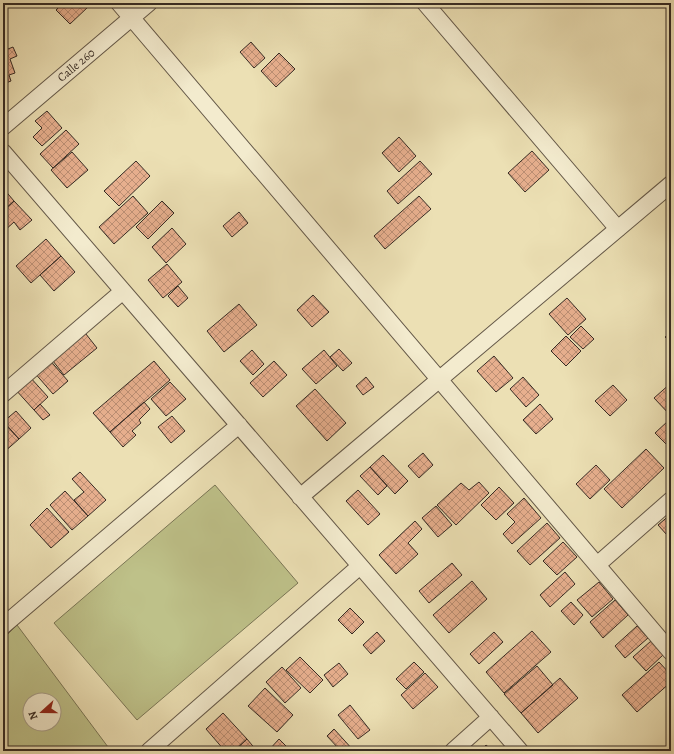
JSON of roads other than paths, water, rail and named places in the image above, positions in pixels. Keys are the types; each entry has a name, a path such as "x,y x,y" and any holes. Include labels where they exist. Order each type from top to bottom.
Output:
{"street":[{"path":"119,3 671,652"},
{"name":"Calle 260","path":"3,127 149,3"},
{"path":"425,3 618,229"},
{"path":"3,152 520,751"},
{"path":"300,497 671,184"},
{"path":"3,394 123,291"},
{"path":"3,626 239,425"},
{"path":"597,565 671,500"},
{"path":"149,751 360,566"},
{"path":"453,751 491,717"}]}
